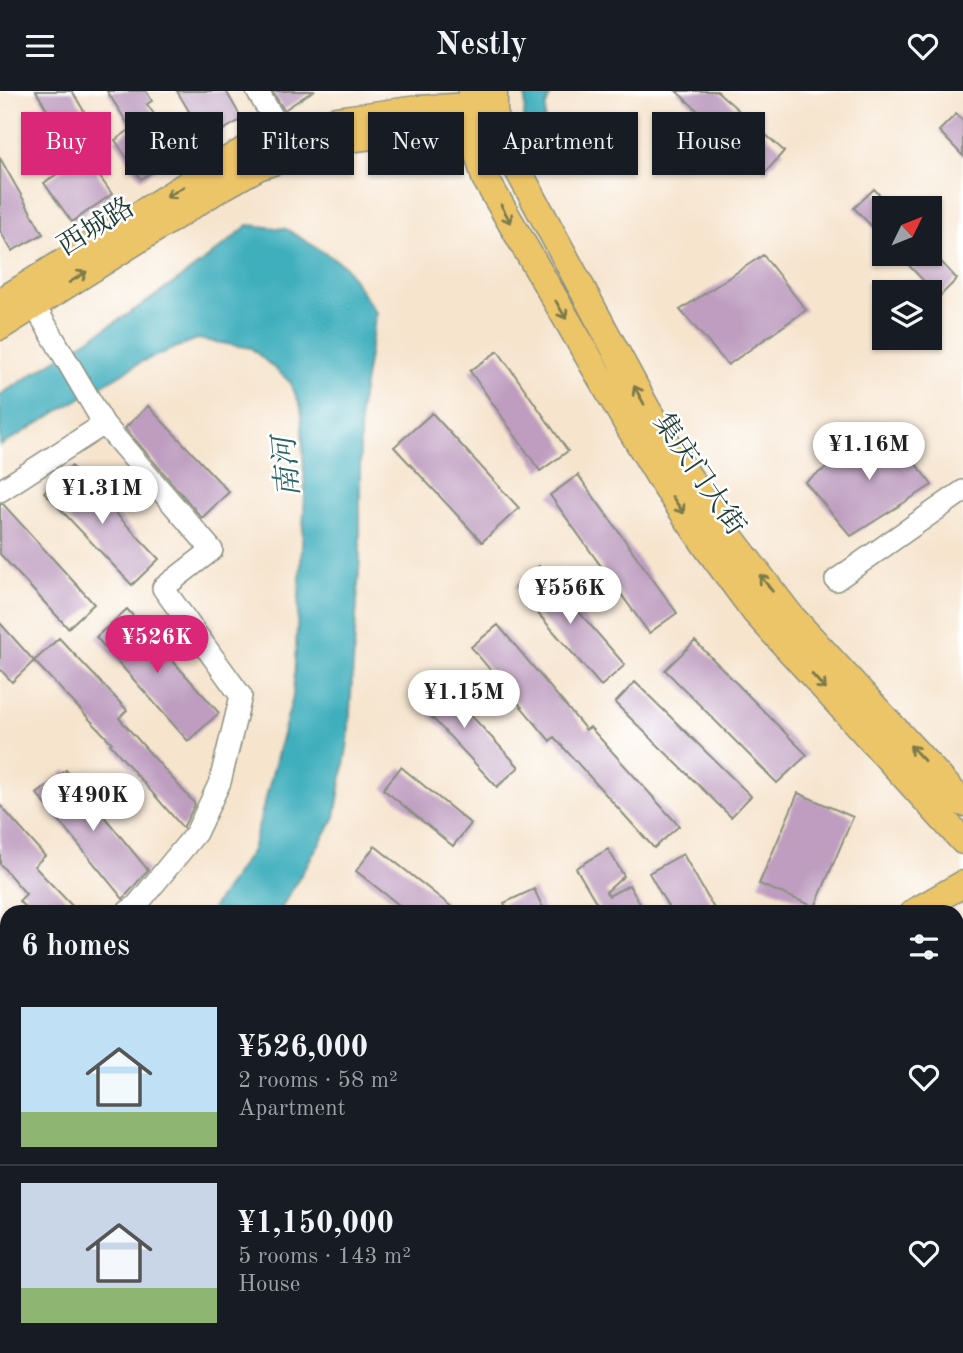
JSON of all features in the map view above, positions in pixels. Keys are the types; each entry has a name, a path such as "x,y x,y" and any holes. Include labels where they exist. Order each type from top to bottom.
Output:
{"main road":[{"name":"集庆门大街","path":"494,91 494,113 505,146 647,409 684,470 728,534 790,615 963,803"},
{"name":"西城路","path":"354,118 418,109 471,109"},
{"name":"西城路","path":"0,327 258,167 340,140 419,130 471,109"},
{"name":"集庆门大街","path":"471,109 485,178 663,484 755,612 963,841"},
{"name":"西城路","path":"0,302 237,154"},
{"path":"926,905 963,884"}],"street":[{"path":"257,91 270,112"},
{"path":"34,305 104,424 212,550 163,588 241,696 220,782 196,833 137,905"},
{"path":"0,491 104,424"},
{"path":"836,580 963,491"}],"water":[{"path":"526,91 552,91 545,112 524,112"},
{"path":"248,225 286,229 344,265 376,313 360,409 360,555 348,742 335,817 283,905 215,905 252,850 293,696 305,495 301,407 290,382 251,348 197,339 143,361 0,446 0,395 159,294"}],"building":[{"path":"36,91 72,91 84,112 48,112"},
{"path":"107,91 146,91 152,101 147,104 153,112 125,112 125,120"},
{"path":"177,91 226,91 238,112 237,122 223,130 223,112 189,112"},
{"path":"272,91 313,91 284,110"},
{"path":"676,91 717,91 740,112 699,112"},
{"path":"956,114 963,121 963,156 939,131"},
{"path":"125,133 125,155 115,140"},
{"path":"765,134 784,151 765,171"},
{"path":"0,158 43,234 12,251 0,231"},
{"path":"55,175 98,175 112,194 72,222 44,183"},
{"path":"874,189 881,196 872,196 872,227 854,208"},
{"path":"763,255 806,310 728,365 680,310"},
{"path":"942,263 957,279 942,294 942,280 923,280 909,266 942,266"},
{"path":"498,351 568,451 540,471 470,371"},
{"path":"148,406 229,492 202,518 125,428"},
{"path":"432,413 519,508 482,542 394,447"},
{"path":"887,427 932,485 851,536 805,482"},
{"path":"71,466 159,559 132,585 44,492"},
{"path":"578,475 677,613 649,633 550,495"},
{"path":"0,504 3,504 94,604 68,628 0,554"},
{"path":"539,566 625,665 601,686 515,587"},
{"path":"127,609 219,713 188,741 96,637"},
{"path":"0,623 34,661 12,682 0,669"},
{"path":"498,625 586,730 590,727 679,826 654,848 554,737 550,741 471,647"},
{"path":"59,638 127,710 119,718 195,804 183,828 110,744 112,743 34,661"},
{"path":"695,641 807,755 777,783 665,670"},
{"path":"432,673 519,767 497,787 410,694"},
{"path":"635,682 751,796 731,817 615,703"},
{"path":"401,767 471,824 453,846 383,789"},
{"path":"66,770 148,870 123,899 37,794"},
{"path":"798,793 853,817 816,905 759,884"},
{"path":"0,805 45,856 34,866 71,905 23,905 19,901 26,894 0,864"},
{"path":"375,846 449,905 399,905 356,871"},
{"path":"608,849 624,876 606,892 609,896 629,885 641,905 598,905 576,868"},
{"path":"683,854 712,905 667,905 649,873"},
{"path":"534,889 542,905 505,905 504,903"}],"water label":[{"name":"南河","path":"288,467"}]}
